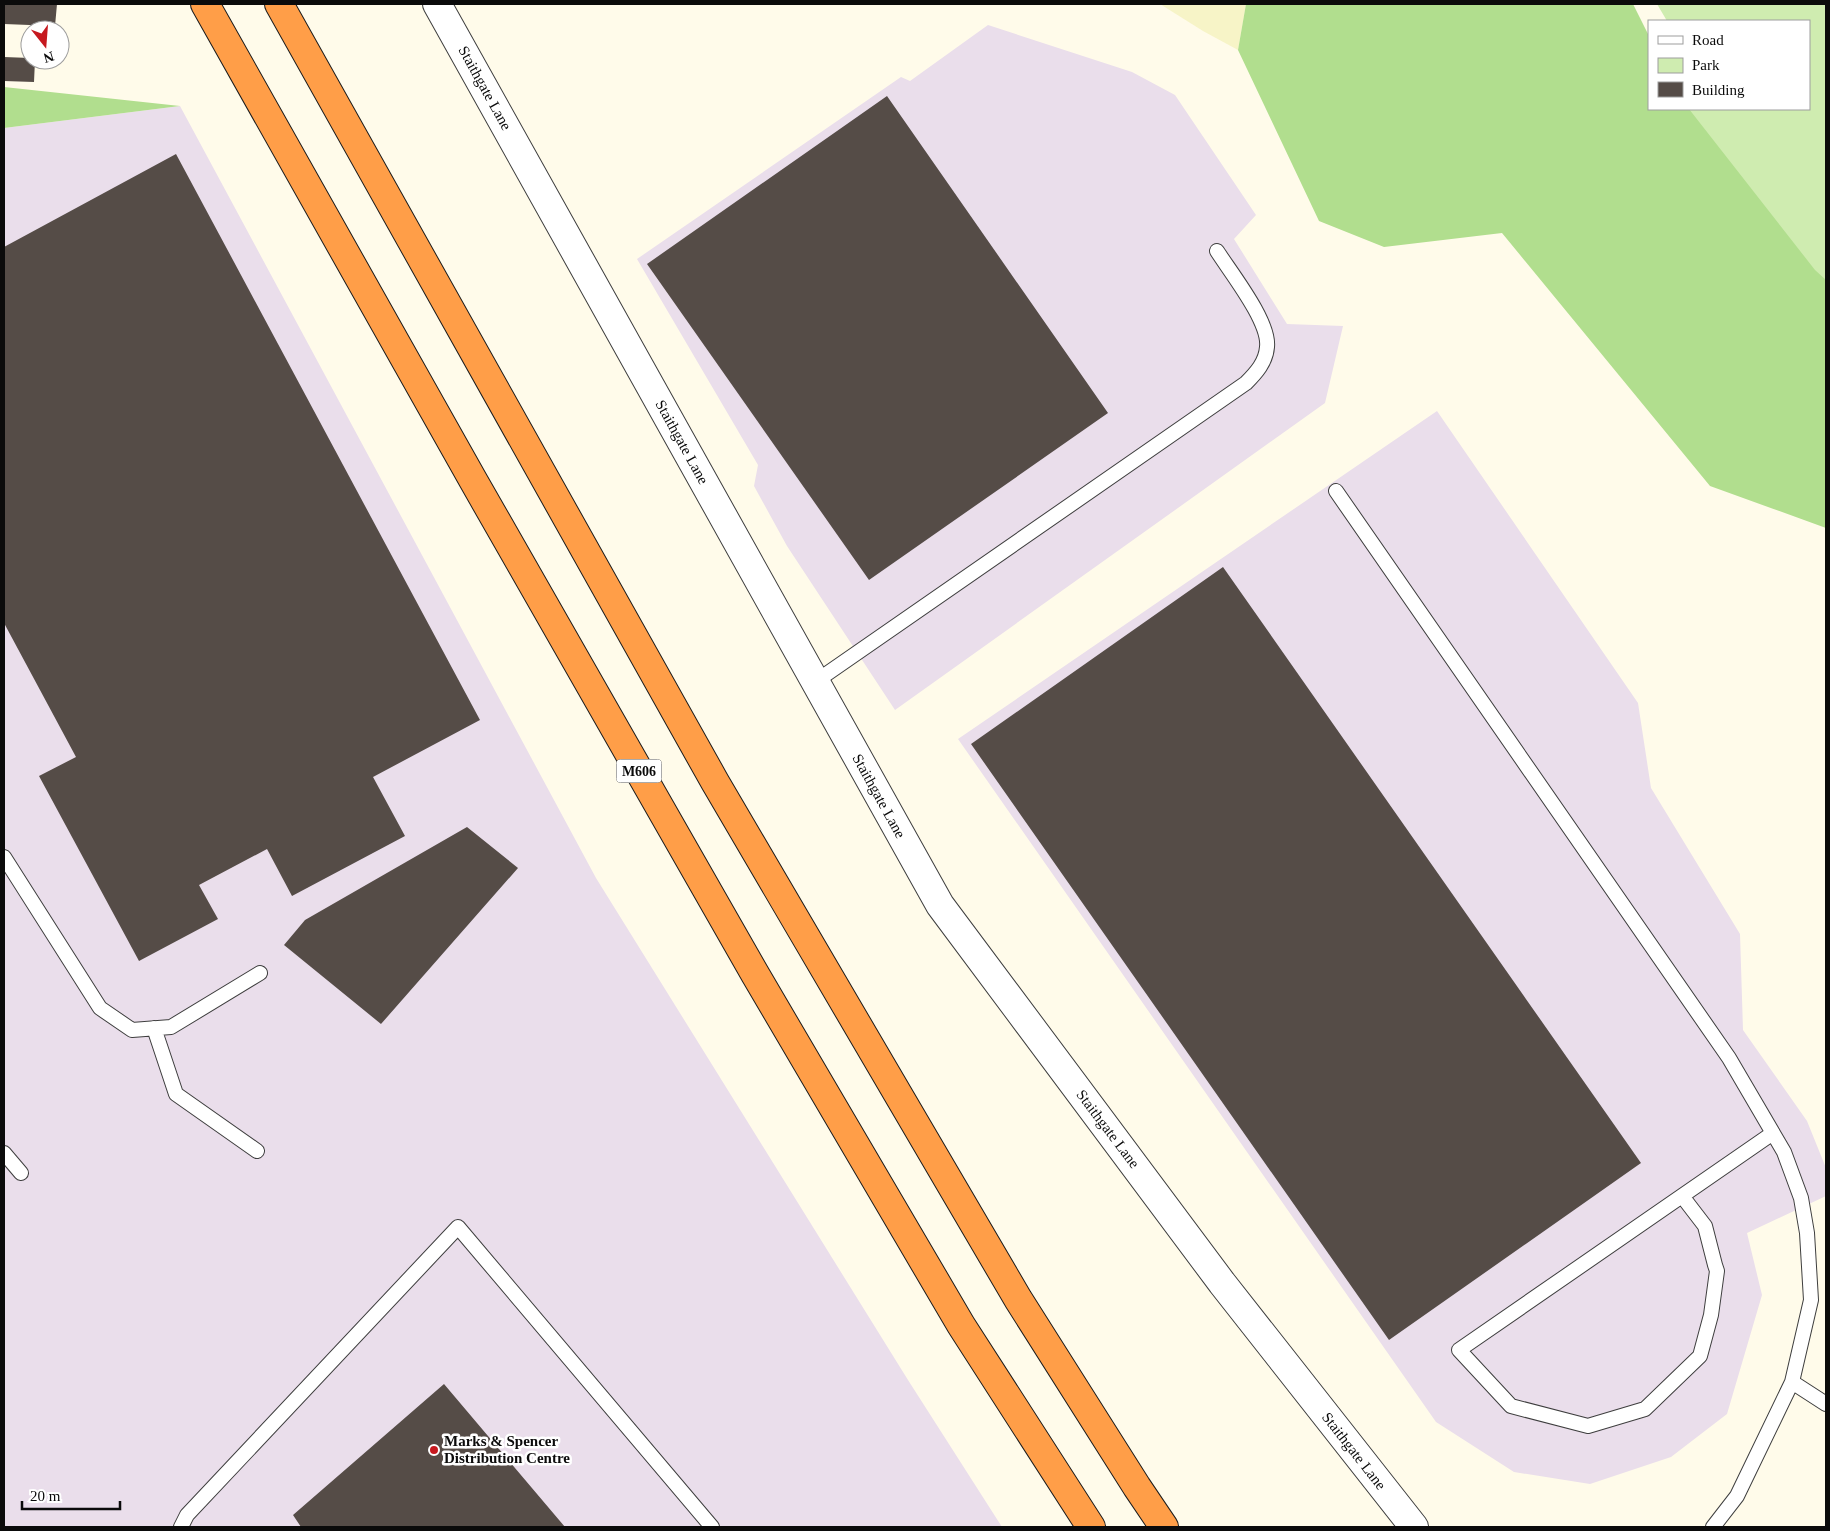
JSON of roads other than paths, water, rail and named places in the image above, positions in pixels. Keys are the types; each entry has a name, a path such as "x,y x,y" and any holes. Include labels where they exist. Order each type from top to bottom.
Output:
{"highway":[{"name":"M606","path":"205,4 760,983 961,1326 1091,1527"},
{"path":"279,4 725,799 1018,1298 1164,1527"}],"street":[{"name":"Staithgate Lane","path":"437,4 940,905 1222,1282 1414,1527"}],"lane":[{"path":"815,682 1246,383 1255,374 1263,363 1267,348 1267,335 1260,317 1217,251"},
{"path":"1336,491 1729,1058 1784,1152 1801,1198 1807,1233 1812,1300 1792,1382 1737,1496 1713,1527"},
{"path":"4,857 100,1008 132,1030 171,1027 260,973"},
{"path":"154,1028 176,1094 257,1151"},
{"path":"1682,1196 1705,1226 1717,1271 1711,1315 1700,1356 1645,1409 1588,1426 1511,1406 1459,1350 1773,1133"},
{"path":"4,1152 21,1172"},
{"path":"181,1527 187,1514 458,1227 712,1527"},
{"path":"1792,1382 1826,1404"}],"place":[{"name":"Marks & Spencer Distribution Centre","path":"434,1450"}]}
